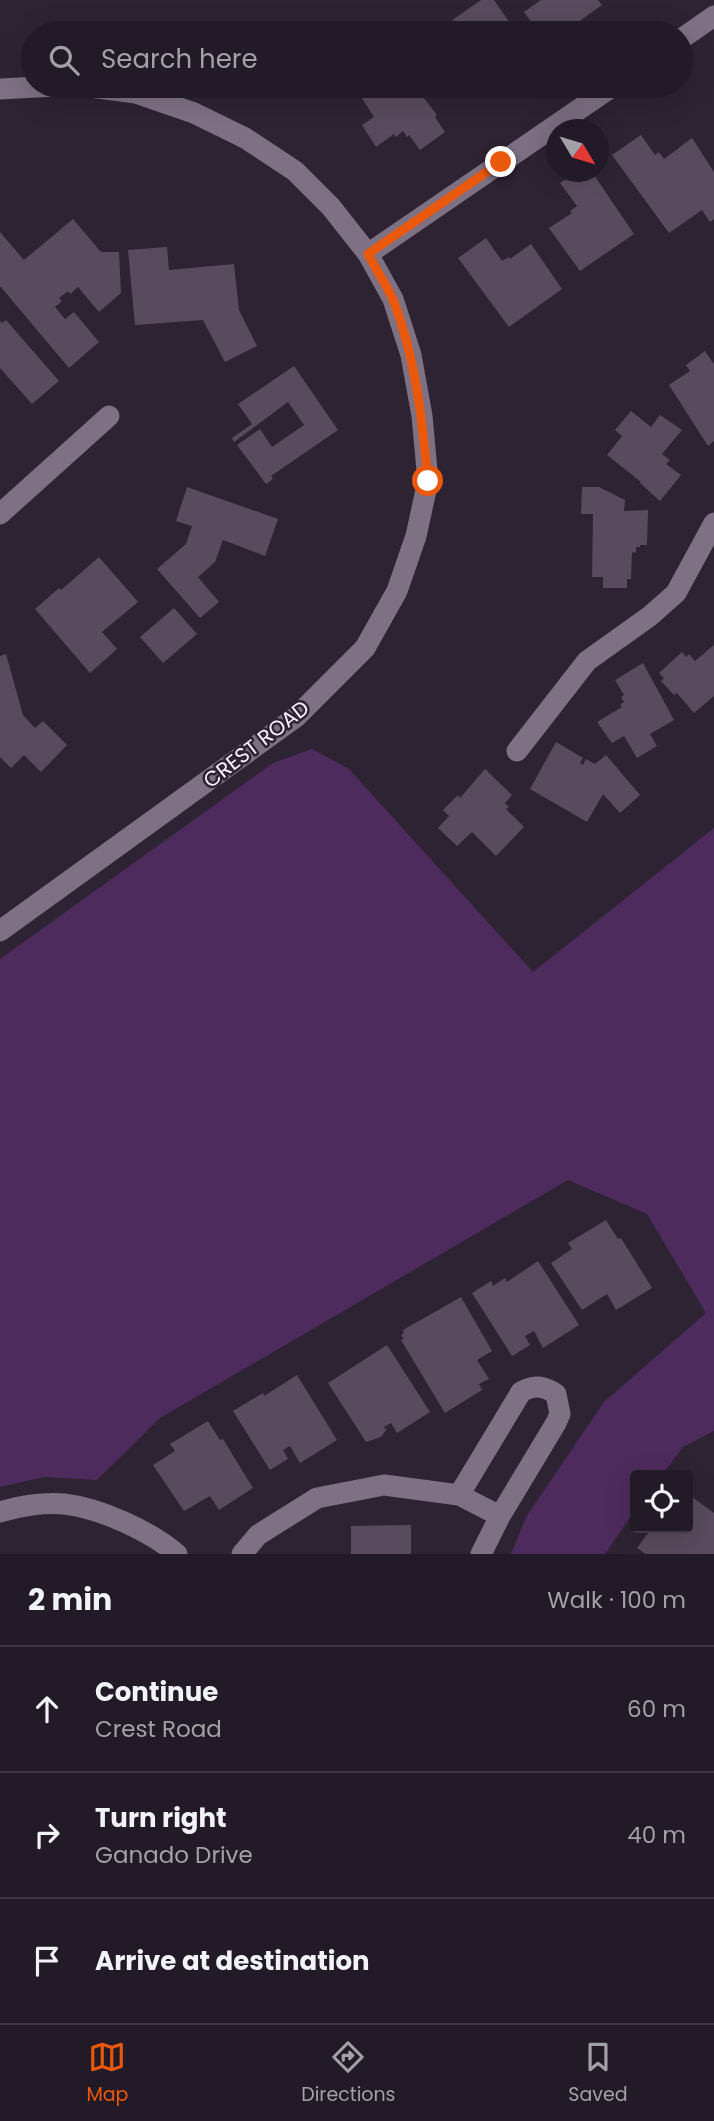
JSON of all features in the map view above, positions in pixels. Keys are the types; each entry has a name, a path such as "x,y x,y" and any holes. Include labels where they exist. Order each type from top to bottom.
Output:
{"street":[{"path":"693,31 714,16"},
{"path":"0,89 21,88"},
{"name":"CREST ROAD","path":"0,931 296,717 365,648 397,590 416,536 428,481 422,416 411,355 393,299 368,254 331,207 295,171 245,138 194,113 150,98"},
{"path":"368,254 596,98"},
{"path":"0,514 109,416"},
{"path":"517,751 587,661 650,616 676,593 714,523"},
{"path":"459,1494 515,1399 529,1387 540,1386 556,1394 560,1413 556,1423 500,1516 481,1554"},
{"path":"242,1554 258,1535 317,1498 384,1485 459,1494 500,1516"},
{"path":"0,1512 15,1507 64,1504 111,1516 177,1554"}],"shaded area":[{"path":"312,749 349,769 533,972 714,828 714,1431 683,1447 666,1470 630,1470 630,1517 605,1554 511,1554 526,1517 604,1402 706,1313 647,1214 568,1180 160,1418 97,1480 44,1477 0,1487 0,959 273,763"}],"building":[{"path":"481,0 494,0 509,21 451,21"},
{"path":"541,0 598,0 602,5 580,21 530,21 524,12"},
{"path":"362,98 424,98 437,115 435,117 445,132 420,150 403,131 376,147 362,125 374,117"},
{"path":"641,135 655,155 659,152 664,159 692,138 714,172 714,219 710,222 702,210 669,233 612,155"},
{"path":"599,182 634,234 580,271 549,228 572,213 570,211 577,206 560,183"},
{"path":"73,219 101,252 119,252 121,293 99,312 78,287 59,298 62,301 55,307 65,319 74,312 99,342 69,368 0,286 0,232 24,260"},
{"path":"486,238 502,261 509,257 510,259 531,244 562,289 509,327 458,258"},
{"path":"167,247 169,270 234,264 239,310 257,346 225,362 203,320 135,325 128,250"},
{"path":"6,320 59,381 32,404 0,368 0,321 2,323"},
{"path":"705,351 714,364 714,441 708,446 669,385 690,371 686,365"},
{"path":"294,366 338,430 271,476 273,479 266,484 237,445 260,429 272,447 304,425 288,402 234,442 232,438 252,424 238,404"},
{"path":"631,411 651,427 660,415 682,430 662,454 670,460 666,464 681,475 660,501 607,455 622,436 615,430"},
{"path":"187,487 278,519 265,556 223,540 215,562 198,577 219,602 200,618 157,569 186,544 192,526 176,521"},
{"path":"582,487 599,487 625,500 624,511 648,510 647,545 640,545 636,547 636,553 632,552 631,579 627,579 627,588 603,588 603,577 592,577 593,514 581,514"},
{"path":"99,557 138,602 102,632 117,649 90,673 35,609"},
{"path":"174,608 197,634 163,663 140,637"},
{"path":"714,645 714,696 694,713 677,693 674,695 661,681 664,678 659,673 682,652 686,657 689,654 695,661"},
{"path":"6,654 23,715 35,728 43,721 67,745 41,772 24,755 11,768 0,757 0,656"},
{"path":"643,663 674,720 650,734 657,746 637,758 624,736 612,743 597,722 622,707 620,705 624,702 621,697 624,695 615,680"},
{"path":"556,742 583,758 580,763 583,765 586,759 595,764 606,755 640,795 620,813 603,794 587,822 530,789"},
{"path":"485,769 512,795 505,803 509,807 506,809 524,827 496,856 472,832 457,846 438,828 449,816 443,810 458,795 460,798"},
{"path":"606,1220 618,1239 621,1238 652,1288 616,1310 607,1294 582,1310 551,1263 572,1249 568,1243"},
{"path":"538,1261 579,1325 543,1348 534,1331 525,1336 530,1345 512,1356 472,1293 491,1281 493,1286 505,1278 507,1282"},
{"path":"461,1297 492,1351 477,1360 489,1379 479,1384 482,1390 445,1413 401,1340 404,1339 401,1335 403,1330"},
{"path":"387,1345 430,1412 397,1433 391,1423 384,1427 386,1430 381,1437 366,1442 328,1383"},
{"path":"297,1375 337,1440 300,1463 290,1446 283,1450 288,1459 270,1470 233,1411 263,1393 264,1396"},
{"path":"208,1421 220,1440 223,1439 253,1488 219,1510 210,1496 184,1511 153,1465 175,1451 170,1444"},
{"path":"693,1498 714,1513 714,1554 646,1554 637,1548 648,1533 693,1533"},
{"path":"411,1525 411,1554 351,1554 351,1526"}],"route":[{"path":"428,481 422,416 411,355 393,299 368,254 501,162"}]}
